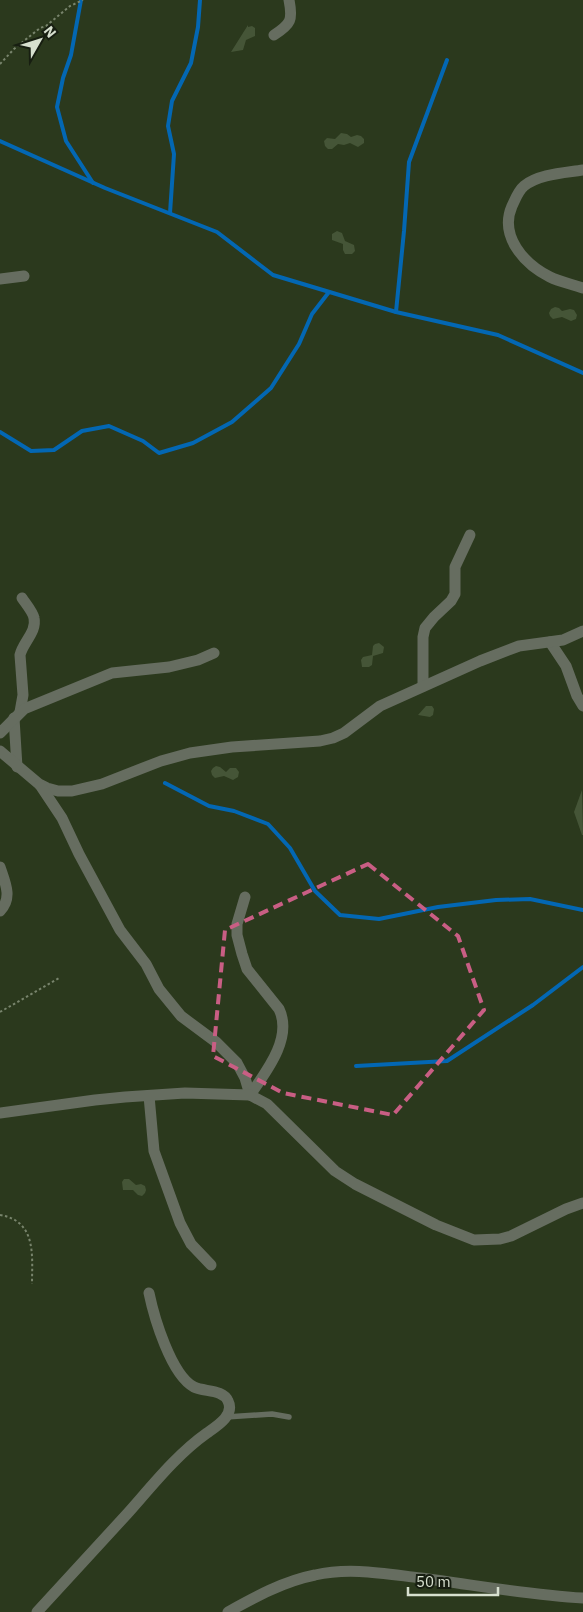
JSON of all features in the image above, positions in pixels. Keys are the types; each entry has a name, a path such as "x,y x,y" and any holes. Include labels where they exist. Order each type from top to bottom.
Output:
{"street":[{"path":"274,35 283,29 291,19 292,14 289,0"},
{"path":"583,170 546,176 522,187 510,211 508,226 510,238 515,246 536,268 551,277 583,288"},
{"path":"0,279 24,276"},
{"path":"423,686 423,637 425,628 451,601 455,594 455,567 470,535"},
{"path":"0,733 17,715 22,704 20,655 21,648 34,626 34,617 22,598"},
{"path":"0,752 39,784 58,791 85,789 160,760 190,753 232,747 320,741 332,738 356,725 380,706 506,650 519,646 563,640 583,631"},
{"path":"550,642 566,666 577,696 583,706"},
{"path":"17,715 112,673 169,667 198,660 214,653"},
{"path":"17,715 17,767"},
{"path":"39,784 62,818 120,930 146,964 158,989 181,1016 216,1042 237,1063 245,1078 250,1095"},
{"path":"0,867 8,889 8,900 0,911"},
{"path":"245,897 236,924 242,954 248,969 279,1009 284,1025 270,1068 250,1095"},
{"path":"0,1113 95,1100 186,1093 250,1095 266,1104 335,1171 355,1184 436,1225 474,1240 500,1239 511,1236 566,1209 583,1203"},
{"path":"149,1096 154,1151 180,1223 191,1244 211,1265"},
{"path":"37,1612 182,1454 226,1417 230,1408 225,1396 193,1386 173,1365 159,1329 149,1293"},
{"path":"228,1612 254,1597 288,1583 315,1574 338,1571 394,1575 583,1598"}],"lane":[{"path":"226,1417 272,1414 289,1417"}],"path":[{"path":"0,64 14,49 40,28 46,26 70,6 83,0"},
{"path":"0,1012 59,978"},
{"path":"0,1215 18,1222 27,1232 32,1247 32,1284"}],"highlighted area":[{"path":"368,864 458,936 484,1010 393,1115 283,1093 213,1056 225,930"}],"building":[{"path":"248,25 248,27 252,26 255,28 255,36 246,40 243,50 231,52"},
{"path":"341,133 351,137 361,136 364,139 364,143 358,147 350,143 338,144 332,149 328,149 325,146 324,141 327,138 335,139"},
{"path":"337,231 342,233 345,241 354,245 355,251 352,254 345,254 343,244 332,240 332,234"},
{"path":"555,307 562,311 574,310 577,315 576,319 571,321 562,317 553,319 549,313"},
{"path":"379,643 384,647 383,653 373,656 372,665 369,667 362,667 361,660 363,657 372,655 373,646"},
{"path":"426,706 432,706 434,709 433,715 430,717 418,715"},
{"path":"216,766 226,772 230,768 236,768 239,772 238,777 233,780 224,776 215,778 211,771"},
{"path":"582,790 583,835 574,812"},
{"path":"124,1179 129,1179 136,1185 141,1184 145,1186 146,1190 142,1196 133,1190 123,1190 122,1182"}],"waterway":[{"path":"81,0 71,55 63,78 57,107 66,141 93,183"},
{"path":"170,213 174,154 168,126 172,101 191,63 198,27 200,0"},
{"path":"396,312 409,162 447,60"},
{"path":"0,141 105,188 217,232 273,275 396,312 498,335 583,373"},
{"path":"0,432 31,451 54,450 82,431 109,426 143,441 159,453 193,443 232,422 271,388 299,344 312,314 329,292"},
{"path":"165,783 209,806 234,811 268,824 290,848 315,891 340,915 379,919 438,907 496,900 530,899 583,910"},
{"path":"356,1066 447,1061 533,1005 583,967"}]}
